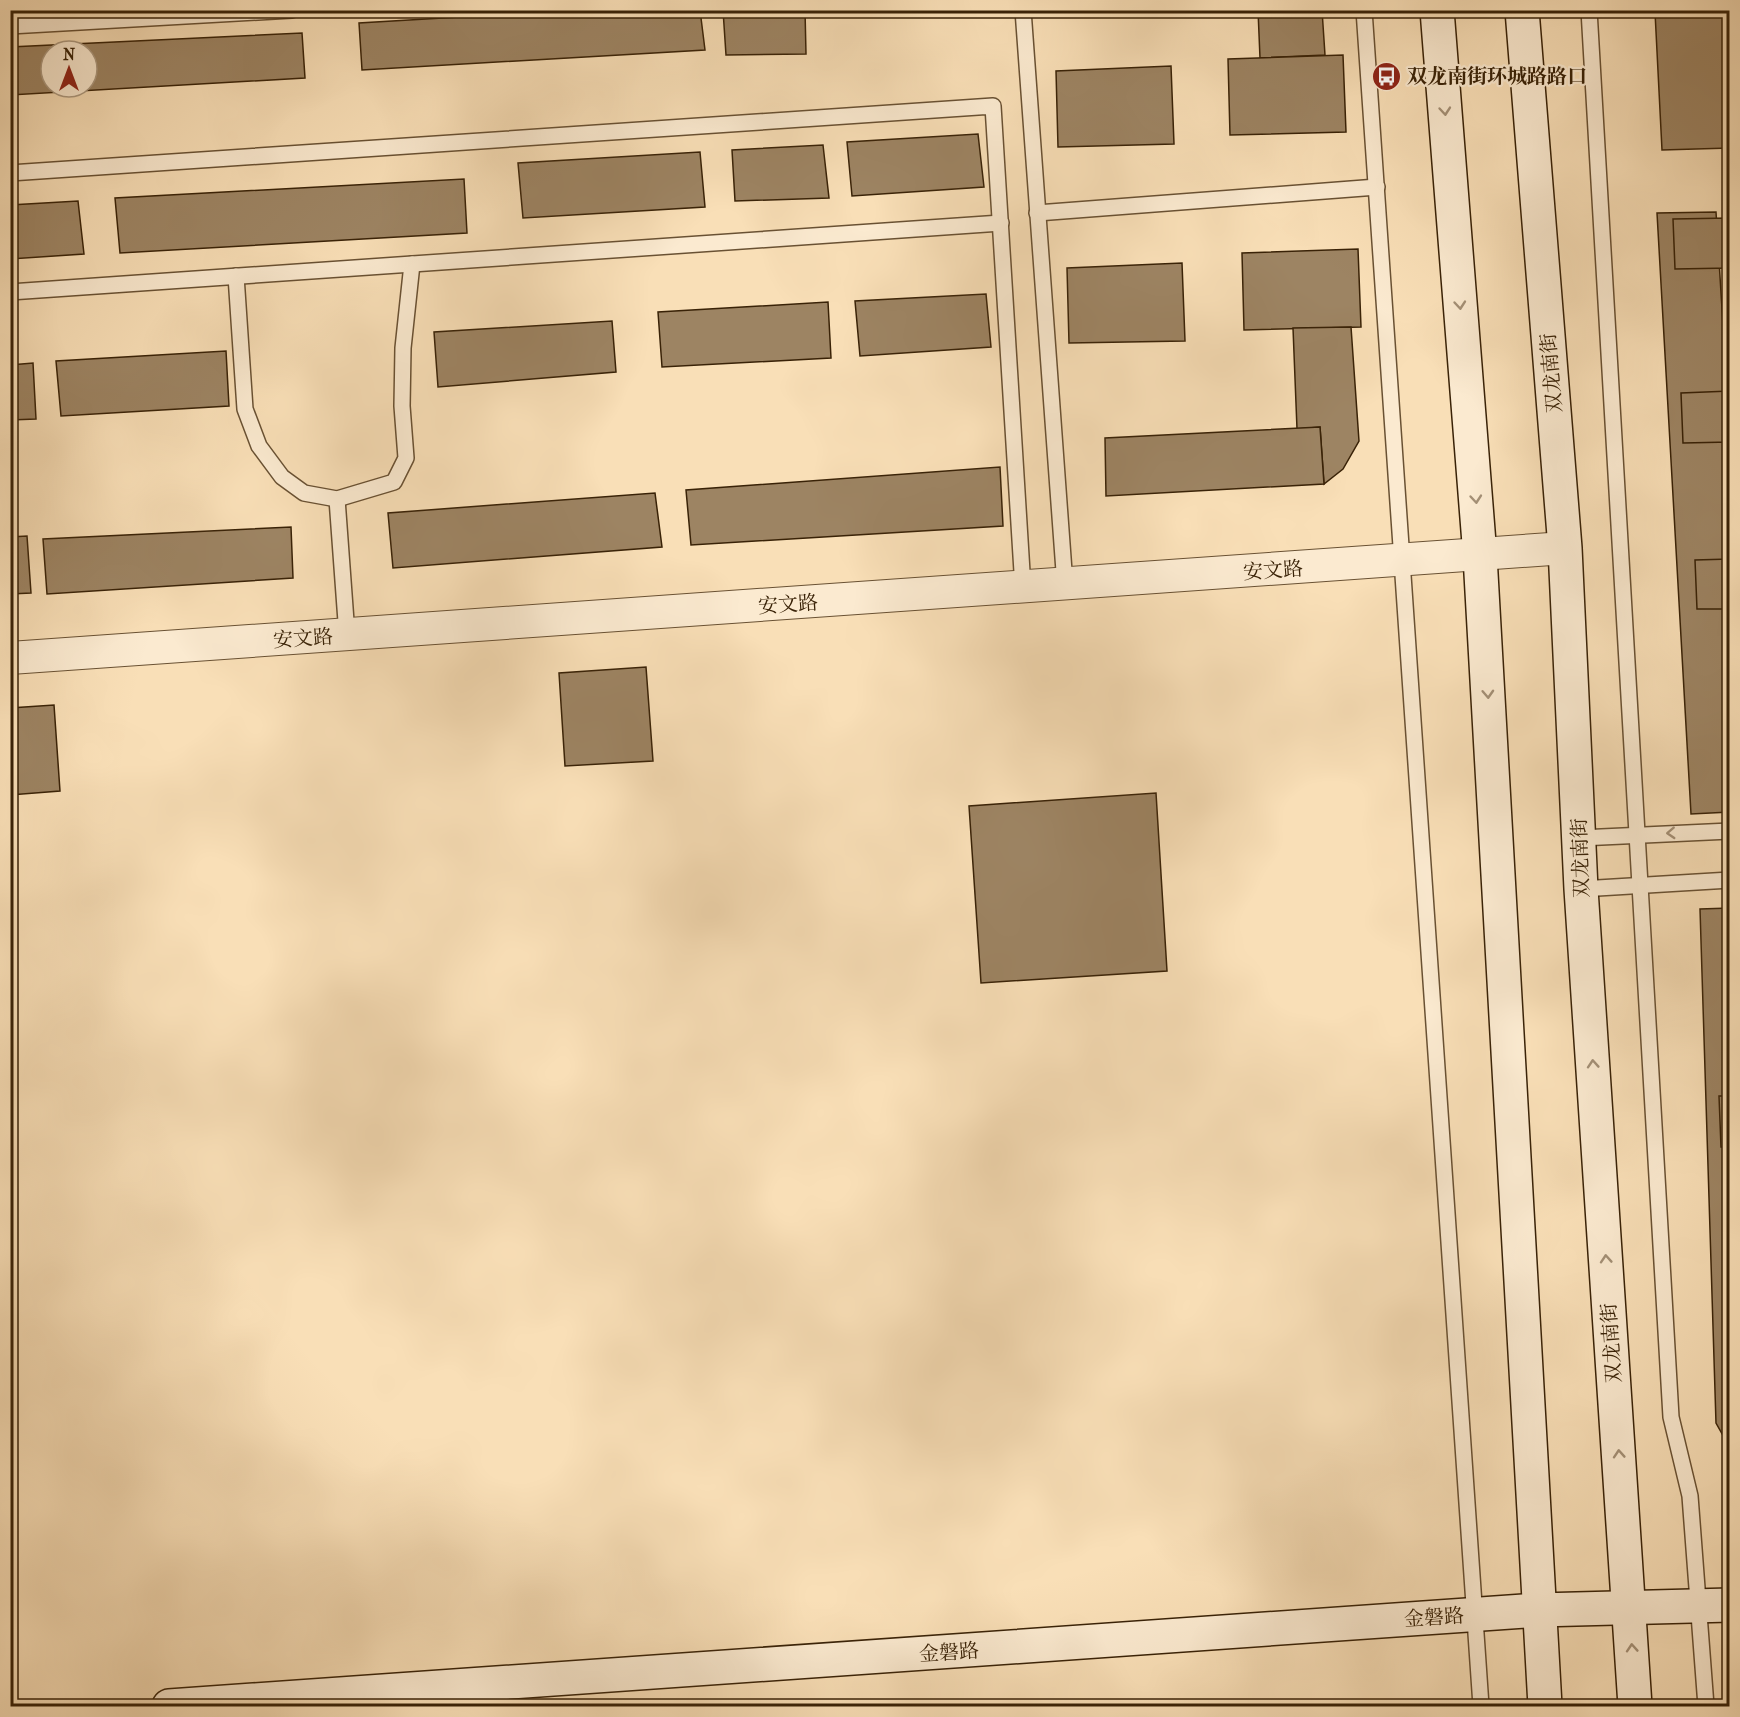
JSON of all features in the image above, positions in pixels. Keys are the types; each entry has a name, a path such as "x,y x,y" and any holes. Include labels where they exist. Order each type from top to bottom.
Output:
{"main road":[{"path":"1437,10 1480,556 1545,1707"},
{"name":"双龙南街","path":"1522,10 1565,548 1581,889 1635,1707"},
{"name":"金磐路","path":"169,1707 1538,1610 1714,1605"}],"street":[{"name":"安文路","path":"10,658 1480,556 1565,548"}],"lane":[{"path":"10,26 292,10"},
{"path":"1023,10 1065,585"},
{"path":"1364,10 1404,561 1481,1707"},
{"path":"1589,10 1671,1417 1714,1605 1706,1707"},
{"path":"10,173 993,106 1023,588"},
{"path":"1037,213 1377,188"},
{"path":"10,292 1000,223"},
{"path":"236,276 245,409 259,446 282,477 304,493 338,499 394,482 406,458 402,406 404,348 412,264"},
{"path":"338,499 347,635"},
{"path":"1580,838 1730,831"},
{"path":"1581,889 1730,880"}],"building":[{"path":"579,10 700,10 705,50 362,70 359,23"},
{"path":"723,10 805,10 806,54 726,55"},
{"path":"1258,10 1322,10 1325,55 1260,58"},
{"path":"1730,10 1730,148 1662,150 1655,12"},
{"path":"302,33 305,78 99,90 99,43"},
{"path":"39,46 39,93 10,95 10,47"},
{"path":"1343,55 1346,132 1230,135 1228,59"},
{"path":"1171,66 1174,144 1058,147 1056,71"},
{"path":"978,134 984,187 852,196 847,142"},
{"path":"823,145 829,198 735,201 732,150"},
{"path":"700,152 705,207 523,218 518,163"},
{"path":"464,179 467,233 120,253 115,198"},
{"path":"78,201 84,254 10,259 10,205"},
{"path":"1716,212 1730,438 1730,812 1691,814 1657,213"},
{"path":"1730,218 1730,268 1675,269 1673,219"},
{"path":"1358,249 1361,327 1244,330 1242,253"},
{"path":"1182,263 1185,341 1069,343 1067,268"},
{"path":"986,294 991,347 860,356 855,301"},
{"path":"828,302 831,358 662,367 658,312"},
{"path":"612,321 616,372 438,387 434,332"},
{"path":"1351,327 1359,441 1343,469 1324,484 1320,427 1297,429 1293,328"},
{"path":"226,351 229,406 61,416 56,361"},
{"path":"33,363 36,419 10,420 10,365"},
{"path":"1730,391 1730,442 1683,443 1681,393"},
{"path":"1320,427 1324,484 1106,496 1105,438"},
{"path":"1000,467 1003,526 691,545 686,490"},
{"path":"655,493 662,547 393,568 388,513"},
{"path":"291,527 293,578 47,594 43,539"},
{"path":"27,536 31,593 10,594 10,537"},
{"path":"1730,559 1730,609 1697,609 1695,560"},
{"path":"646,667 653,761 565,766 559,673"},
{"path":"54,705 60,791 10,795 10,708"},
{"path":"1723,742 1730,742 1730,801 1727,801"},
{"path":"1156,793 1167,971 981,983 969,806"},
{"path":"1730,908 1730,1448 1716,1423 1700,909"},
{"path":"1719,1096 1730,1096 1730,1147 1721,1147"}],"place":[{"name":"双龙南街环城路路口","path":"1386,76"}]}
